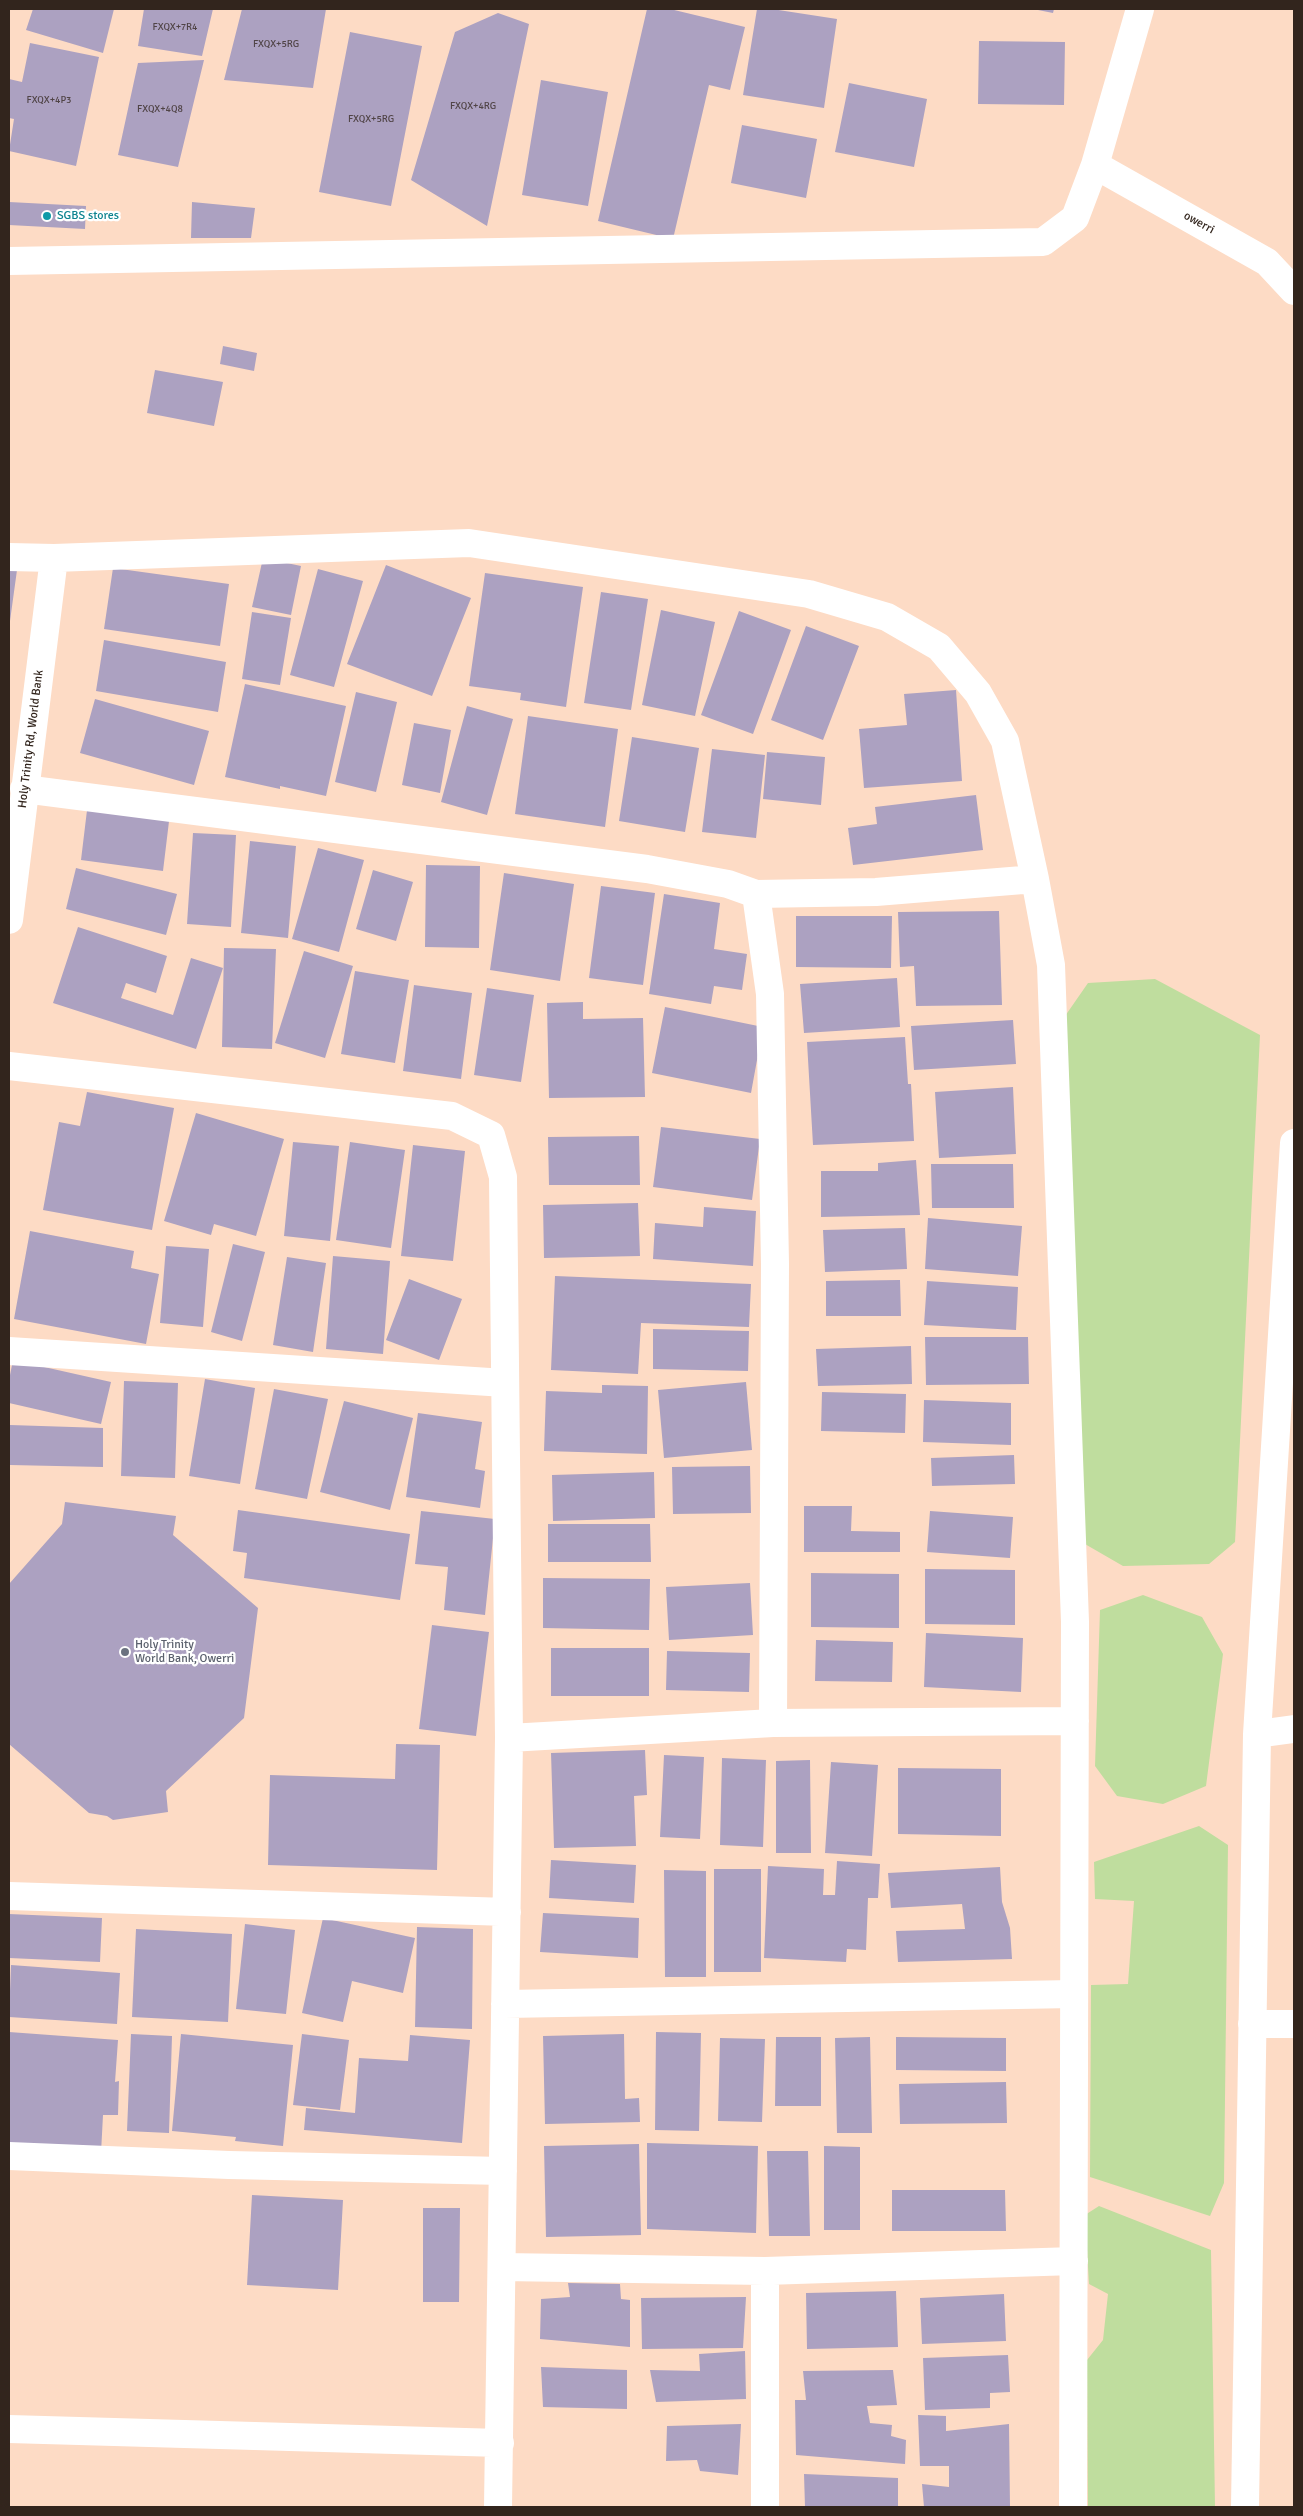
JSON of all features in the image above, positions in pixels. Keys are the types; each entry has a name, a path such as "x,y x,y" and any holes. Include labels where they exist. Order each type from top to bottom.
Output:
{"street":[{"path":"9,261 1043,242 1075,218 1095,165 1140,9"},
{"name":"owerri","path":"1095,165 1267,262 1294,291"},
{"path":"9,557 54,558 469,543 809,594 887,617 939,647 978,693 1005,741 1035,879 1051,965 1075,1622 1073,2507"},
{"name":"Holy Trinity Rd, World Bank","path":"9,920 11,875 54,558"},
{"path":"24,789 647,869 728,884 756,894 876,892 1035,879"},
{"path":"756,894 770,994 775,1255 773,1723"},
{"path":"9,1066 452,1116 491,1135 503,1177 509,1738 498,2507"},
{"path":"1245,2507 1257,1734 1294,1143"},
{"path":"9,1350 505,1383"},
{"path":"509,1738 773,1723 1074,1721"},
{"path":"1257,1734 1294,1729"},
{"path":"9,1896 507,1912"},
{"path":"506,2004 1074,1994"},
{"path":"1252,2024 1294,2024"},
{"path":"9,2156 229,2165 503,2171"},
{"path":"502,2267 765,2271 1074,2261"},
{"path":"765,2271 765,2507"},
{"path":"9,2430 500,2443"}],"green space":[{"path":"1155,979 1260,1035 1235,1542 1209,1564 1123,1566 1078,1540 1063,1019 1088,983"},
{"path":"1143,1595 1202,1617 1223,1654 1206,1786 1163,1804 1117,1796 1095,1766 1100,1610"},
{"path":"1199,1826 1228,1845 1224,2183 1210,2216 1090,2177 1091,1985 1128,1984 1134,1901 1095,1899 1094,1862"},
{"path":"1099,2206 1211,2250 1215,2507 1088,2507 1087,2360 1103,2340 1108,2294 1089,2284 1085,2215"}],"building":[{"path":"33,9 114,9 103,53 26,30"},
{"path":"144,9 213,9 202,56 138,46"},
{"path":"242,9 326,9 313,88 224,80"},
{"path":"647,9 670,9 745,27 730,90 709,85 673,239 598,221"},
{"path":"757,9 772,9 837,19 824,108 743,95"},
{"path":"1033,9 1054,9 1053,13"},
{"path":"498,13 529,24 487,226 411,180 455,32"},
{"path":"350,32 422,46 391,206 319,192"},
{"path":"979,41 1065,42 1064,105 978,104"},
{"path":"30,43 99,57 76,166 9,151 14,119 9,118 9,79 22,82"},
{"path":"204,60 178,167 118,155 138,63"},
{"path":"541,80 608,92 588,206 522,195"},
{"path":"849,83 927,99 914,167 835,152"},
{"path":"742,125 817,139 806,198 731,183"},
{"name":"SGBS stores","path":"9,202 86,206 85,229 9,225"},
{"path":"192,202 255,208 251,238 191,238"},
{"path":"223,346 257,353 254,371 220,364"},
{"path":"155,370 223,382 214,426 147,413"},
{"path":"263,558 301,566 291,615 252,607"},
{"path":"386,565 471,598 432,696 347,664"},
{"path":"9,568 17,570 10,621 9,621"},
{"path":"113,568 229,584 220,646 104,629"},
{"path":"318,569 363,581 334,687 290,675"},
{"path":"485,573 583,587 566,707 520,700 521,693 469,686"},
{"path":"601,592 648,599 631,710 584,703"},
{"path":"661,610 715,622 695,716 642,705"},
{"path":"739,611 791,630 753,734 701,715"},
{"path":"252,612 291,618 280,685 242,679"},
{"path":"806,626 859,646 823,740 771,720"},
{"path":"104,640 226,662 218,712 96,691"},
{"path":"245,684 346,706 326,796 280,786 280,789 225,777"},
{"path":"956,690 962,781 864,788 859,729 907,725 904,694"},
{"path":"356,692 397,702 376,792 335,782"},
{"path":"95,699 209,731 194,785 80,753"},
{"path":"467,706 513,719 487,815 441,802"},
{"path":"528,716 618,729 605,827 515,814"},
{"path":"414,723 451,730 440,793 402,785"},
{"path":"632,737 699,748 685,832 619,821"},
{"path":"712,749 765,755 756,838 702,832"},
{"path":"767,752 825,757 821,805 763,799"},
{"path":"976,795 983,850 853,865 848,828 877,824 875,807"},
{"path":"88,802 170,813 163,871 81,860"},
{"path":"193,833 236,835 231,927 187,924"},
{"path":"250,841 296,846 288,938 241,933"},
{"path":"318,848 364,860 339,952 292,939"},
{"path":"426,865 480,866 479,948 425,947"},
{"path":"76,868 177,894 166,935 66,909"},
{"path":"373,870 413,882 396,941 356,929"},
{"path":"504,873 574,884 560,981 490,970"},
{"path":"601,886 655,893 643,985 589,978"},
{"path":"664,894 720,903 714,949 747,954 742,990 714,986 711,1004 649,994"},
{"path":"999,911 1002,1005 916,1006 914,966 900,967 898,912"},
{"path":"796,916 892,916 891,968 796,967"},
{"path":"78,927 167,956 156,993 126,983 121,998 173,1015 191,958 223,968 196,1049 53,1003"},
{"path":"224,948 276,949 272,1049 222,1047"},
{"path":"304,951 353,966 325,1058 275,1043"},
{"path":"355,971 409,980 395,1063 341,1054"},
{"path":"897,978 900,1027 804,1033 800,984"},
{"path":"414,985 472,993 461,1079 403,1071"},
{"path":"487,988 534,995 521,1082 474,1075"},
{"path":"583,1002 583,1019 643,1018 645,1097 549,1098 547,1003"},
{"path":"665,1007 763,1027 751,1093 652,1073"},
{"path":"1013,1020 1016,1064 914,1070 911,1026"},
{"path":"905,1037 908,1084 911,1084 914,1141 813,1145 807,1042"},
{"path":"1013,1087 1016,1154 939,1158 935,1092"},
{"path":"87,1092 174,1108 152,1230 43,1210 59,1122 80,1126"},
{"path":"196,1113 284,1139 256,1236 214,1224 211,1235 164,1221"},
{"path":"661,1127 760,1139 752,1200 653,1187"},
{"path":"639,1136 640,1185 549,1185 548,1137"},
{"path":"293,1142 339,1146 330,1241 284,1236"},
{"path":"350,1142 405,1150 391,1248 336,1240"},
{"path":"413,1145 465,1151 453,1261 401,1256"},
{"path":"916,1160 920,1215 821,1217 821,1171 878,1171 878,1163"},
{"path":"931,1164 1013,1164 1014,1208 932,1208"},
{"path":"638,1203 640,1256 544,1258 543,1205"},
{"path":"704,1207 756,1211 753,1266 653,1259 655,1223 703,1227"},
{"path":"928,1218 1022,1226 1018,1276 925,1269"},
{"path":"905,1228 907,1269 825,1272 823,1230"},
{"path":"30,1231 134,1251 131,1268 159,1274 146,1344 14,1319"},
{"path":"233,1244 265,1252 242,1341 211,1332"},
{"path":"166,1246 209,1249 203,1327 160,1323"},
{"path":"333,1256 390,1261 383,1354 326,1349"},
{"path":"287,1257 326,1263 313,1352 273,1345"},
{"path":"555,1276 751,1284 749,1327 641,1323 638,1374 551,1370"},
{"path":"409,1279 462,1299 439,1360 386,1340"},
{"path":"900,1280 901,1316 826,1316 826,1281"},
{"path":"927,1281 1018,1287 1016,1330 924,1325"},
{"path":"653,1329 749,1331 748,1371 653,1369"},
{"path":"925,1337 1028,1337 1029,1384 926,1385"},
{"path":"911,1346 912,1384 818,1386 816,1349"},
{"path":"13,1360 111,1382 101,1424 9,1403 9,1380"},
{"path":"205,1379 255,1388 240,1484 189,1476"},
{"path":"124,1381 178,1383 175,1478 121,1476"},
{"path":"746,1382 752,1450 664,1458 658,1390"},
{"path":"602,1385 648,1386 647,1454 544,1451 546,1391 602,1393"},
{"path":"274,1389 328,1399 307,1499 255,1489"},
{"path":"822,1392 906,1394 905,1433 821,1431"},
{"path":"924,1400 1011,1403 1011,1445 923,1442"},
{"path":"344,1401 413,1418 390,1510 320,1492"},
{"path":"418,1413 482,1422 475,1469 485,1471 480,1508 406,1497"},
{"path":"10,1425 103,1428 103,1467 10,1465"},
{"path":"1014,1455 1015,1484 932,1486 931,1458"},
{"path":"750,1466 751,1513 673,1514 672,1467"},
{"path":"654,1472 655,1518 553,1521 552,1475"},
{"path":"65,1502 176,1516 173,1535 258,1608 244,1718 166,1791 168,1812 113,1820 107,1816 89,1813 9,1744 9,1584 62,1524"},
{"path":"804,1506 852,1506 851,1531 900,1532 900,1552 804,1552"},
{"path":"238,1510 410,1534 400,1600 244,1578 247,1553 233,1551"},
{"path":"421,1511 495,1519 485,1615 444,1610 448,1567 415,1564"},
{"path":"930,1511 1013,1517 1010,1558 927,1552"},
{"path":"548,1524 650,1524 651,1562 548,1562"},
{"path":"925,1569 1015,1570 1015,1625 925,1624"},
{"path":"811,1573 899,1574 899,1628 811,1627"},
{"path":"543,1578 650,1579 649,1630 543,1628"},
{"path":"750,1583 753,1635 669,1640 666,1587"},
{"path":"432,1625 489,1632 476,1736 419,1729"},
{"path":"926,1633 1023,1638 1021,1692 924,1687"},
{"path":"816,1640 893,1642 892,1682 815,1681"},
{"path":"551,1648 649,1648 649,1696 551,1696"},
{"path":"667,1651 750,1653 749,1692 666,1690"},
{"path":"396,1744 440,1745 437,1870 268,1865 270,1775 395,1779"},
{"path":"645,1750 647,1795 634,1796 636,1846 554,1848 551,1753"},
{"path":"664,1755 704,1757 700,1839 660,1837"},
{"path":"722,1758 766,1760 763,1847 720,1845"},
{"path":"810,1760 811,1853 776,1853 776,1761"},
{"path":"831,1762 878,1765 872,1856 825,1853"},
{"path":"898,1768 1001,1769 1001,1836 898,1834"},
{"path":"551,1860 636,1865 634,1903 549,1898"},
{"path":"837,1861 880,1864 878,1898 868,1898 866,1950 847,1949 846,1962 764,1958 768,1866 824,1869 823,1895 835,1895"},
{"path":"1000,1867 1002,1902 1010,1928 1012,1959 898,1962 896,1931 965,1929 962,1904 891,1908 888,1873"},
{"path":"714,1869 761,1869 761,1972 714,1972"},
{"path":"664,1870 706,1871 706,1977 665,1977"},
{"path":"543,1913 639,1918 638,1958 540,1952"},
{"path":"9,1914 102,1918 100,1962 9,1958"},
{"path":"323,1918 415,1938 403,1993 352,1981 343,2022 302,2013"},
{"path":"245,1924 295,1930 286,2014 236,2009"},
{"path":"417,1927 473,1929 472,2029 415,2027"},
{"path":"136,1929 232,1934 228,2022 132,2017"},
{"path":"11,1965 120,1973 117,2024 9,2017"},
{"path":"9,2032 118,2040 115,2082 119,2081 118,2115 103,2115 101,2153 9,2146"},
{"path":"656,2032 701,2033 699,2131 655,2130"},
{"path":"131,2034 172,2036 169,2133 127,2131"},
{"path":"181,2034 293,2045 283,2146 235,2141 236,2137 172,2131"},
{"path":"302,2034 349,2040 340,2110 293,2105"},
{"path":"624,2034 625,2099 639,2098 640,2122 545,2124 543,2036"},
{"path":"410,2035 470,2040 462,2143 304,2130 306,2108 355,2113 359,2058 408,2061"},
{"path":"776,2037 821,2037 821,2106 775,2106"},
{"path":"870,2037 872,2133 837,2133 835,2038"},
{"path":"896,2037 1006,2038 1006,2071 896,2070"},
{"path":"720,2038 765,2039 762,2122 718,2121"},
{"path":"1006,2082 1007,2123 900,2124 899,2084"},
{"path":"647,2143 758,2146 756,2233 647,2229"},
{"path":"639,2144 641,2235 546,2237 544,2146"},
{"path":"824,2146 860,2147 860,2230 824,2230"},
{"path":"767,2151 808,2151 810,2236 769,2236"},
{"path":"892,2190 1005,2190 1006,2231 892,2231"},
{"path":"252,2195 343,2200 338,2290 247,2285"},
{"path":"423,2208 460,2208 459,2302 423,2302"},
{"path":"568,2283 620,2284 621,2299 630,2300 630,2347 540,2339 541,2299 570,2297"},
{"path":"896,2291 898,2347 807,2349 806,2293"},
{"path":"1004,2294 1006,2341 922,2344 920,2298"},
{"path":"746,2297 743,2348 642,2349 641,2298"},
{"path":"745,2351 746,2399 656,2402 650,2370 700,2371 699,2354"},
{"path":"1008,2355 1010,2392 990,2393 990,2408 925,2410 923,2358"},
{"path":"541,2367 627,2370 627,2409 543,2407"},
{"path":"893,2370 897,2405 867,2406 870,2423 892,2425 891,2436 906,2440 905,2464 796,2455 795,2400 806,2400 803,2371"},
{"path":"918,2415 946,2416 946,2431 1009,2424 1010,2507 924,2507 922,2484 949,2487 949,2466 920,2466"},
{"path":"741,2424 738,2475 700,2471 697,2460 666,2461 667,2426"},
{"path":"804,2474 898,2478 898,2507 805,2507"}],"place":[{"name":"SGBS stores","path":"47,216"},
{"name":"Holy Trinity World Bank, Owerri","path":"125,1652"}]}
